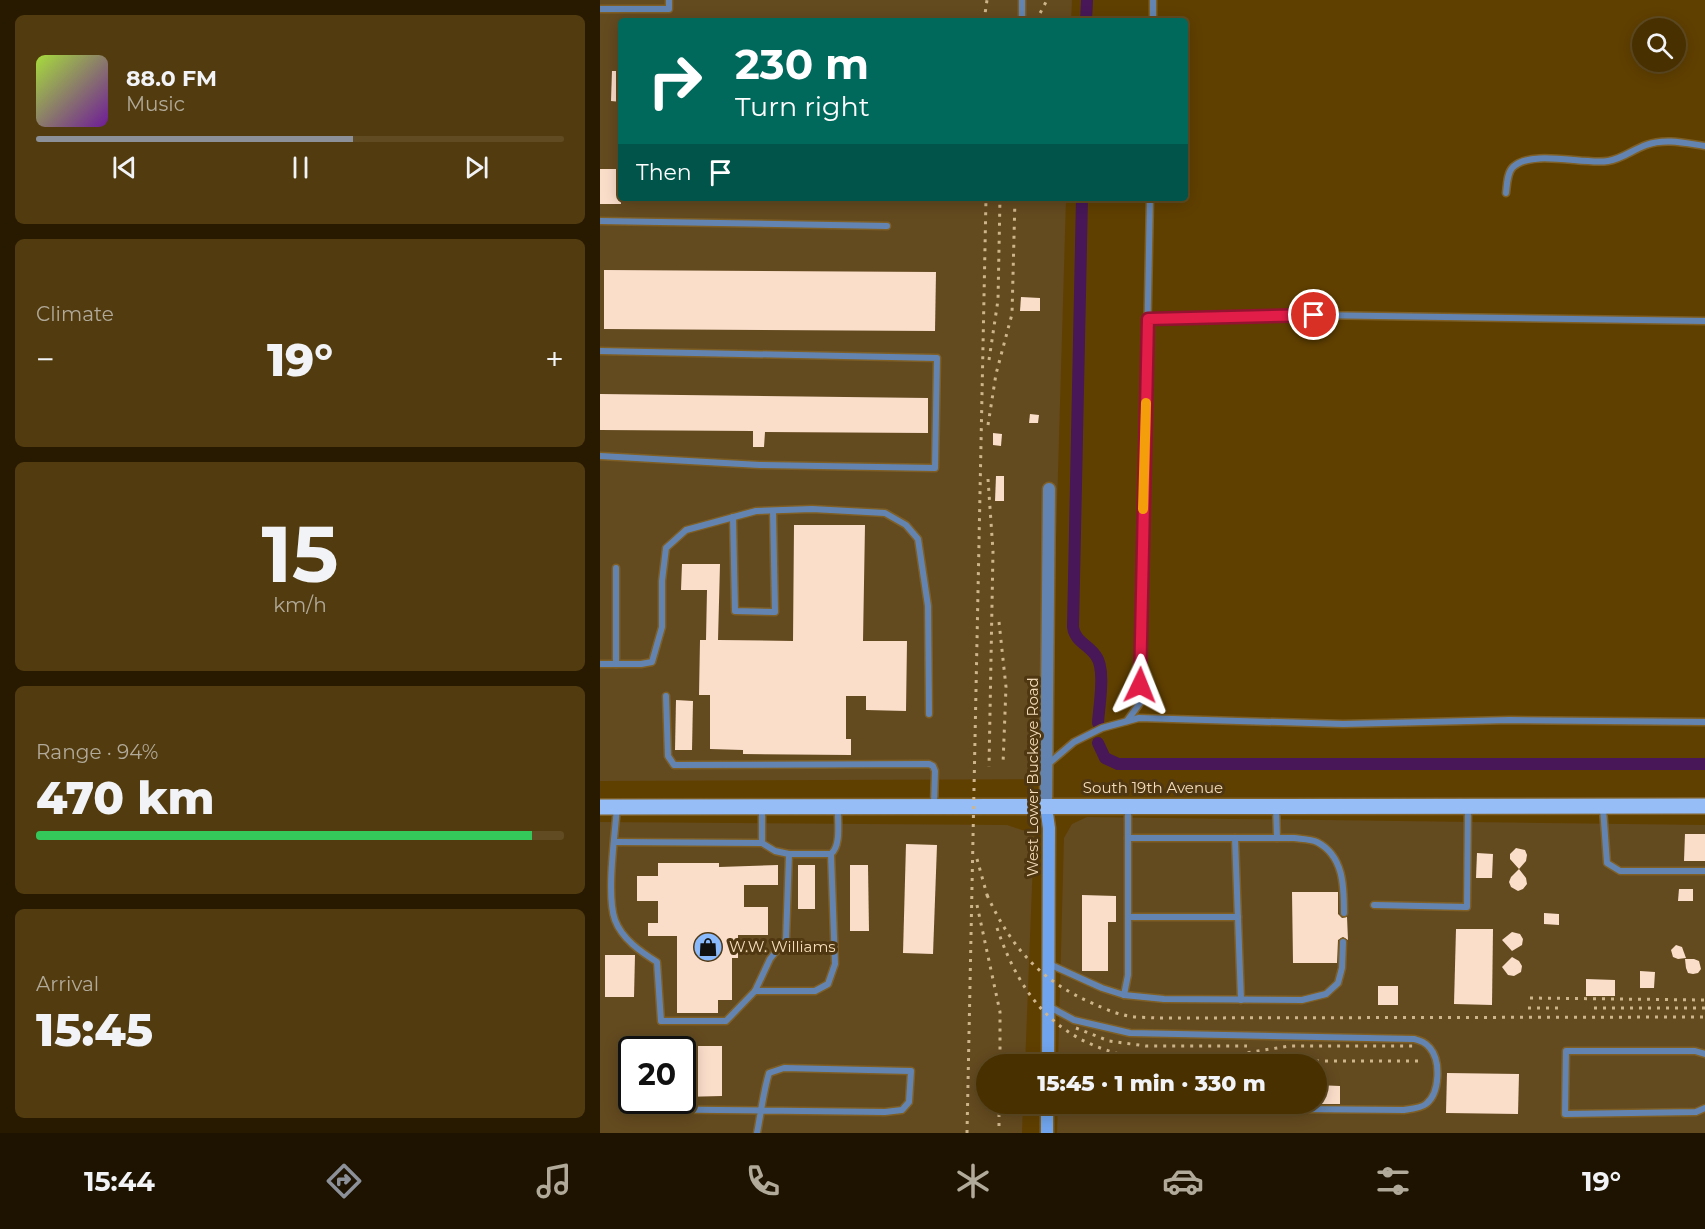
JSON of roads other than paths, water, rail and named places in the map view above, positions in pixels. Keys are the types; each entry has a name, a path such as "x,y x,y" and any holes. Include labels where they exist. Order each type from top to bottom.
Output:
{"main road":[{"name":"West Lower Buckeye Road","path":"1046,806 1048,828 1048,1054"},
{"name":"South 19th Avenue","path":"600,807 1705,806"},
{"path":"1047,1114 1047,1133"}],"street":[{"name":"West Lower Buckeye Road","path":"1046,806 1049,489"}],"lane":[{"path":"600,9 669,9 669,0"},
{"path":"1022,0 1022,18"},
{"path":"1153,0 1153,18"},
{"path":"1506,193 1508,177 1513,167 1526,160 1550,158 1606,161 1623,157 1649,144 1670,141 1705,146"},
{"path":"1125,723 1140,703 1150,201"},
{"path":"600,221 887,226"},
{"path":"1148,319 1314,315 1705,321"},
{"path":"600,351 937,358 935,468 760,465 600,456"},
{"path":"600,664 652,662 662,627 662,581 666,548 686,530 756,511 812,509 885,513 906,525 918,539 928,606 929,714"},
{"path":"733,517 735,611 775,612 773,511"},
{"path":"616,568 616,664"},
{"path":"666,696 668,756 674,765 929,764 935,771 934,806"},
{"path":"1046,766 1074,742 1102,728 1151,717 1343,724 1510,720 1705,722"},
{"path":"762,806 762,843"},
{"path":"615,842 762,843 775,852 831,854 836,850 837,844 838,806"},
{"path":"1124,995 1128,975 1128,806"},
{"path":"1374,905 1467,908 1468,806"},
{"path":"1603,806 1607,863 1620,871 1705,872"},
{"path":"617,807 611,898 616,921 636,949 657,962 661,1021 726,1022 755,991 770,959 786,939 789,854"},
{"path":"1276,807 1277,838"},
{"path":"1128,838 1277,838 1316,841 1331,853 1340,868 1344,884 1344,913"},
{"path":"1235,838 1241,1000"},
{"path":"755,991 815,991 828,984 835,964 831,854"},
{"path":"1129,917 1238,917"},
{"path":"1048,963 1102,988 1124,995 1164,999 1302,1000 1326,994 1338,982 1342,968 1343,942"},
{"path":"1048,1006 1074,1020 1130,1034 1414,1039 1423,1041 1432,1049 1437,1065 1435,1092 1425,1105 1404,1110 1327,1109"},
{"path":"1705,1054 1695,1051 1566,1051 1564,1114 1696,1112 1705,1108"},
{"path":"696,1108 762,1109 885,1112 903,1110 909,1102 911,1071 784,1068 769,1073 762,1109 757,1133"}],"waterway":[{"path":"1086,18 1087,0"},
{"path":"1082,201 1073,627 1076,636 1093,652 1099,662 1101,678 1098,723"},
{"path":"1098,743 1105,758 1118,764 1705,764"}],"railway":[{"path":"984,18 987,0"},
{"path":"1038,18 1047,0"},
{"path":"967,1133 986,201"},
{"path":"989,360 998,300 1000,201"},
{"path":"988,425 996,374 1012,314 1015,201"},
{"path":"988,479 993,551 989,767"},
{"path":"999,622 1006,687 1003,764"},
{"path":"977,859 989,902"},
{"path":"987,895 1006,931 1029,960 1043,973 1075,995 1128,1016 1156,1018 1705,1017"},
{"path":"977,905 1000,1012 1000,1054"},
{"path":"997,928 1020,979 1034,1000 1051,1018 1070,1033 1092,1045 1122,1054"},
{"path":"1530,998 1705,1000"},
{"path":"1528,1008 1564,1008"},
{"path":"1594,1008 1705,1008"},
{"path":"1076,1028 1109,1041 1146,1046 1247,1046"},
{"path":"1240,1054 1289,1046 1415,1046"},
{"path":"1327,1061 1421,1061"},
{"path":"999,1114 999,1126"}],"place":[{"name":"W.W. Williams","path":"708,947"}]}
